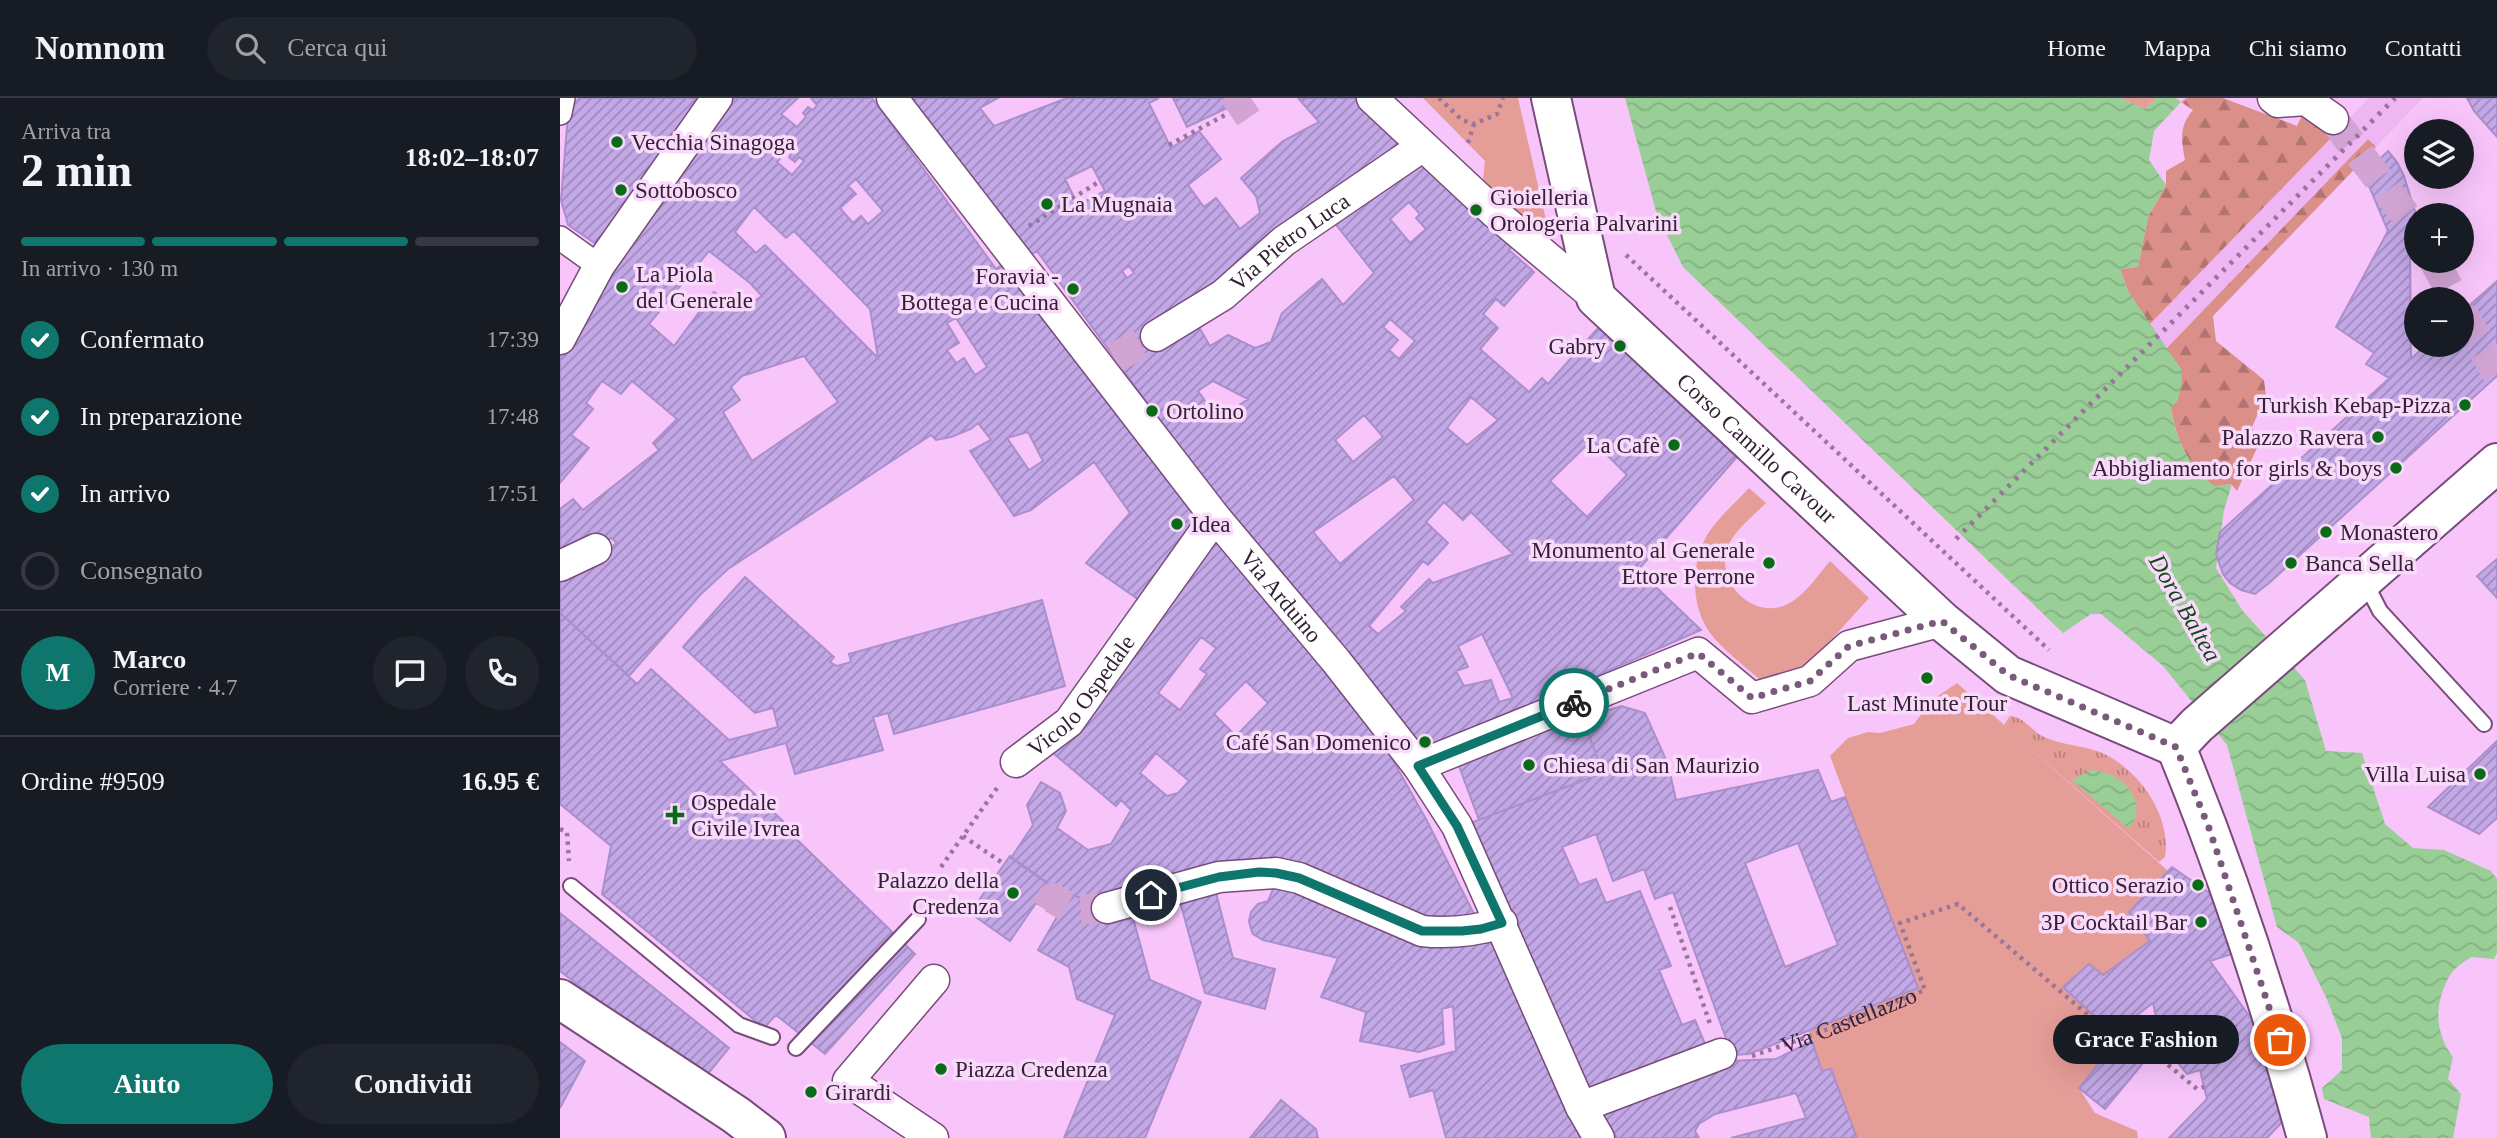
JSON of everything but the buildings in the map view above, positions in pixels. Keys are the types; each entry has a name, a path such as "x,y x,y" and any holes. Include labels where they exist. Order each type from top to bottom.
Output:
{"main road":[{"path":"1551,98 1596,298"},
{"name":"Corso Camillo Cavour","path":"1596,298 1942,621 2008,675 2186,736"},
{"path":"2307,1138 2266,993 2206,821 2186,736 2497,463"},
{"path":"560,999 736,1115 766,1138"}],"street":[{"path":"560,113 563,98"},
{"path":"560,339 599,266 716,98"},
{"name":"Via Arduino","path":"892,98 1107,362 1215,517 1336,661 1418,766 1457,826 1581,1107 1599,1138"},
{"name":"Corso Camillo Cavour","path":"1372,98 1495,213 1596,298"},
{"path":"2273,98 2278,102 2306,100 2333,118"},
{"name":"Via Pietro Luca","path":"1156,336 1223,295 1284,241 1423,146"},
{"path":"560,238 599,266"},
{"name":"Vicolo Ospedale","path":"1016,762 1069,722 1215,517"},
{"path":"560,565 596,550"},
{"path":"1418,766 1698,653 1752,698 1810,681 1849,646 1942,621"},
{"path":"1107,908 1219,877 1259,872 1299,878 1422,931 1443,933 1481,929 1502,923"},
{"path":"933,1138 848,1081 934,980"},
{"path":"1581,1107 1721,1054"}],"lane":[{"path":"2364,581 2380,611 2484,724"},
{"path":"571,886 739,1025 772,1037"},
{"path":"796,1048 918,919"}],"path":[{"path":"1439,98 1462,120 1474,124 1497,114 1503,98"},
{"path":"1170,145 1229,113"},
{"path":"1024,229 1100,181"},
{"path":"1622,251 2051,652"},
{"name":"Vicolo Ospedale","path":"941,867 1016,762"},
{"path":"560,829 567,832 571,886"},
{"path":"963,836 1004,864"},
{"name":"Via Castellazzo","path":"1721,1054 1729,1058 1747,1058 1925,990 1900,923 1958,904 2115,1038 2124,1028 2197,1089 2204,1087"},
{"path":"1670,907 1721,1054"}],"shaded area":[{"path":"2369,98 2423,98 2376,147 2368,139 2166,349 2149,325"}],"green space":[{"path":"1423,98 1518,98 1549,233 1537,235 1483,179 1485,161"},
{"path":"2121,98 2156,98 2145,109"},
{"path":"2187,98 2223,98 2297,126 2302,115 2333,136 2149,325 2128,291 2120,269 2138,267 2148,217 2166,185 2166,171 2185,160 2182,134 2185,122 2193,110 2181,102"},
{"path":"2368,139 2376,147 2213,316 2216,341 2264,380 2266,396 2252,427 2257,448 2237,491 2231,484 2214,487 2197,470 2185,452 2177,432 2171,408 2178,399 2181,369 2166,349"},
{"path":"1749,488 1766,503 1734,536 1727,548 1725,562 1727,575 1742,597 1754,605 1780,607 1803,593 1830,561 1869,598 1804,670 1763,682 1708,630 1698,607 1695,581 1699,555 1709,532"},
{"path":"1957,683 2168,871 2129,912 2150,941 2103,975 2089,964 2063,987 2120,1038 2079,1088 2095,1113 2137,1131 2138,1138 1857,1138 1831,1069 1822,1071 1808,1030 1918,988 1830,756 1848,738 1914,724 1932,700"},
{"path":"2010,716 2023,721 2042,736 2100,752 2127,769 2149,794 2157,809 2166,841 2165,857 2159,862 2004,725"}],"water":[{"name":"Dora Baltea","path":"1625,98 2121,98 2145,109 2156,98 2176,98 2181,102 2154,131 2149,160 2166,185 2148,217 2138,267 2120,269 2128,291 2181,369 2182,385 2178,399 2171,409 2185,452 2214,486 2232,484 2224,510 2216,568 2242,610 2305,680 2326,751 2362,753 2385,824 2413,848 2444,850 2491,871 2497,879 2497,953 2494,959 2471,957 2457,968 2450,975 2439,1007 2442,1038 2453,1057 2448,1079 2461,1094 2453,1138 2371,1138 2369,1117 2324,1099 2322,1088 2342,1070 2342,1038 2326,997 2299,943 2277,927 2227,745 2163,666 2101,614 2091,614 2063,633 1683,267 1657,215"},
{"path":"2091,770 2113,776 2130,789 2137,808 2129,829 2072,780"}],"tunnel":[{"path":"1229,113 1251,98"},
{"path":"2333,119 2404,213"},
{"path":"2441,273 2448,287"},
{"path":"2474,333 2497,374"},
{"path":"1114,358 1156,336"},
{"path":"1045,909 1052,898 1073,910 1107,908"}],"railway":[{"path":"1956,539 2395,98"}],"way so far":[{"path":"1574,703 1698,653 1752,698 1810,681 1849,646 1942,621 2008,675 2176,747 2209,828 2280,1040"}],"place":[{"name":"Vecchia Sinagoga","path":"617,142"},
{"name":"Sottobosco","path":"621,190"},
{"name":"La Mugnaia","path":"1047,204"},
{"name":"Gioielleria Orologeria Palvarini","path":"1476,210"},
{"name":"La Piola del Generale","path":"622,287"},
{"name":"Foravia - Bottega e Cucina","path":"1073,289"},
{"name":"Gabry","path":"1620,346"},
{"name":"Turkish Kebap-Pizza","path":"2465,405"},
{"name":"Ortolino","path":"1152,411"},
{"name":"Palazzo Ravera","path":"2378,437"},
{"name":"La Cafè","path":"1674,445"},
{"name":"Abbigliamento for girls & boys","path":"2396,468"},
{"name":"Idea","path":"1177,524"},
{"name":"Monastero","path":"2326,532"},
{"name":"Monumento al Generale Ettore Perrone","path":"1769,563"},
{"name":"Banca Sella","path":"2291,563"},
{"name":"Last Minute Tour","path":"1927,678"},
{"name":"Café San Domenico","path":"1425,742"},
{"name":"Chiesa di San Maurizio","path":"1529,765"},
{"name":"Villa Luisa","path":"2480,774"},
{"name":"Ospedale Civile Ivrea","path":"675,815"},
{"name":"Ottico Serazio","path":"2198,885"},
{"name":"Palazzo della Credenza","path":"1013,893"},
{"name":"3P Cocktail Bar","path":"2201,922"},
{"name":"Grace Fashion","path":"2280,1040"},
{"name":"Piazza Credenza","path":"941,1069"},
{"name":"Girardi","path":"811,1092"}],"route":[{"path":"1151,895 1219,877 1259,872 1276,873 1299,878 1422,931 1443,933 1481,929 1502,923 1457,826 1418,766 1574,703"}]}
